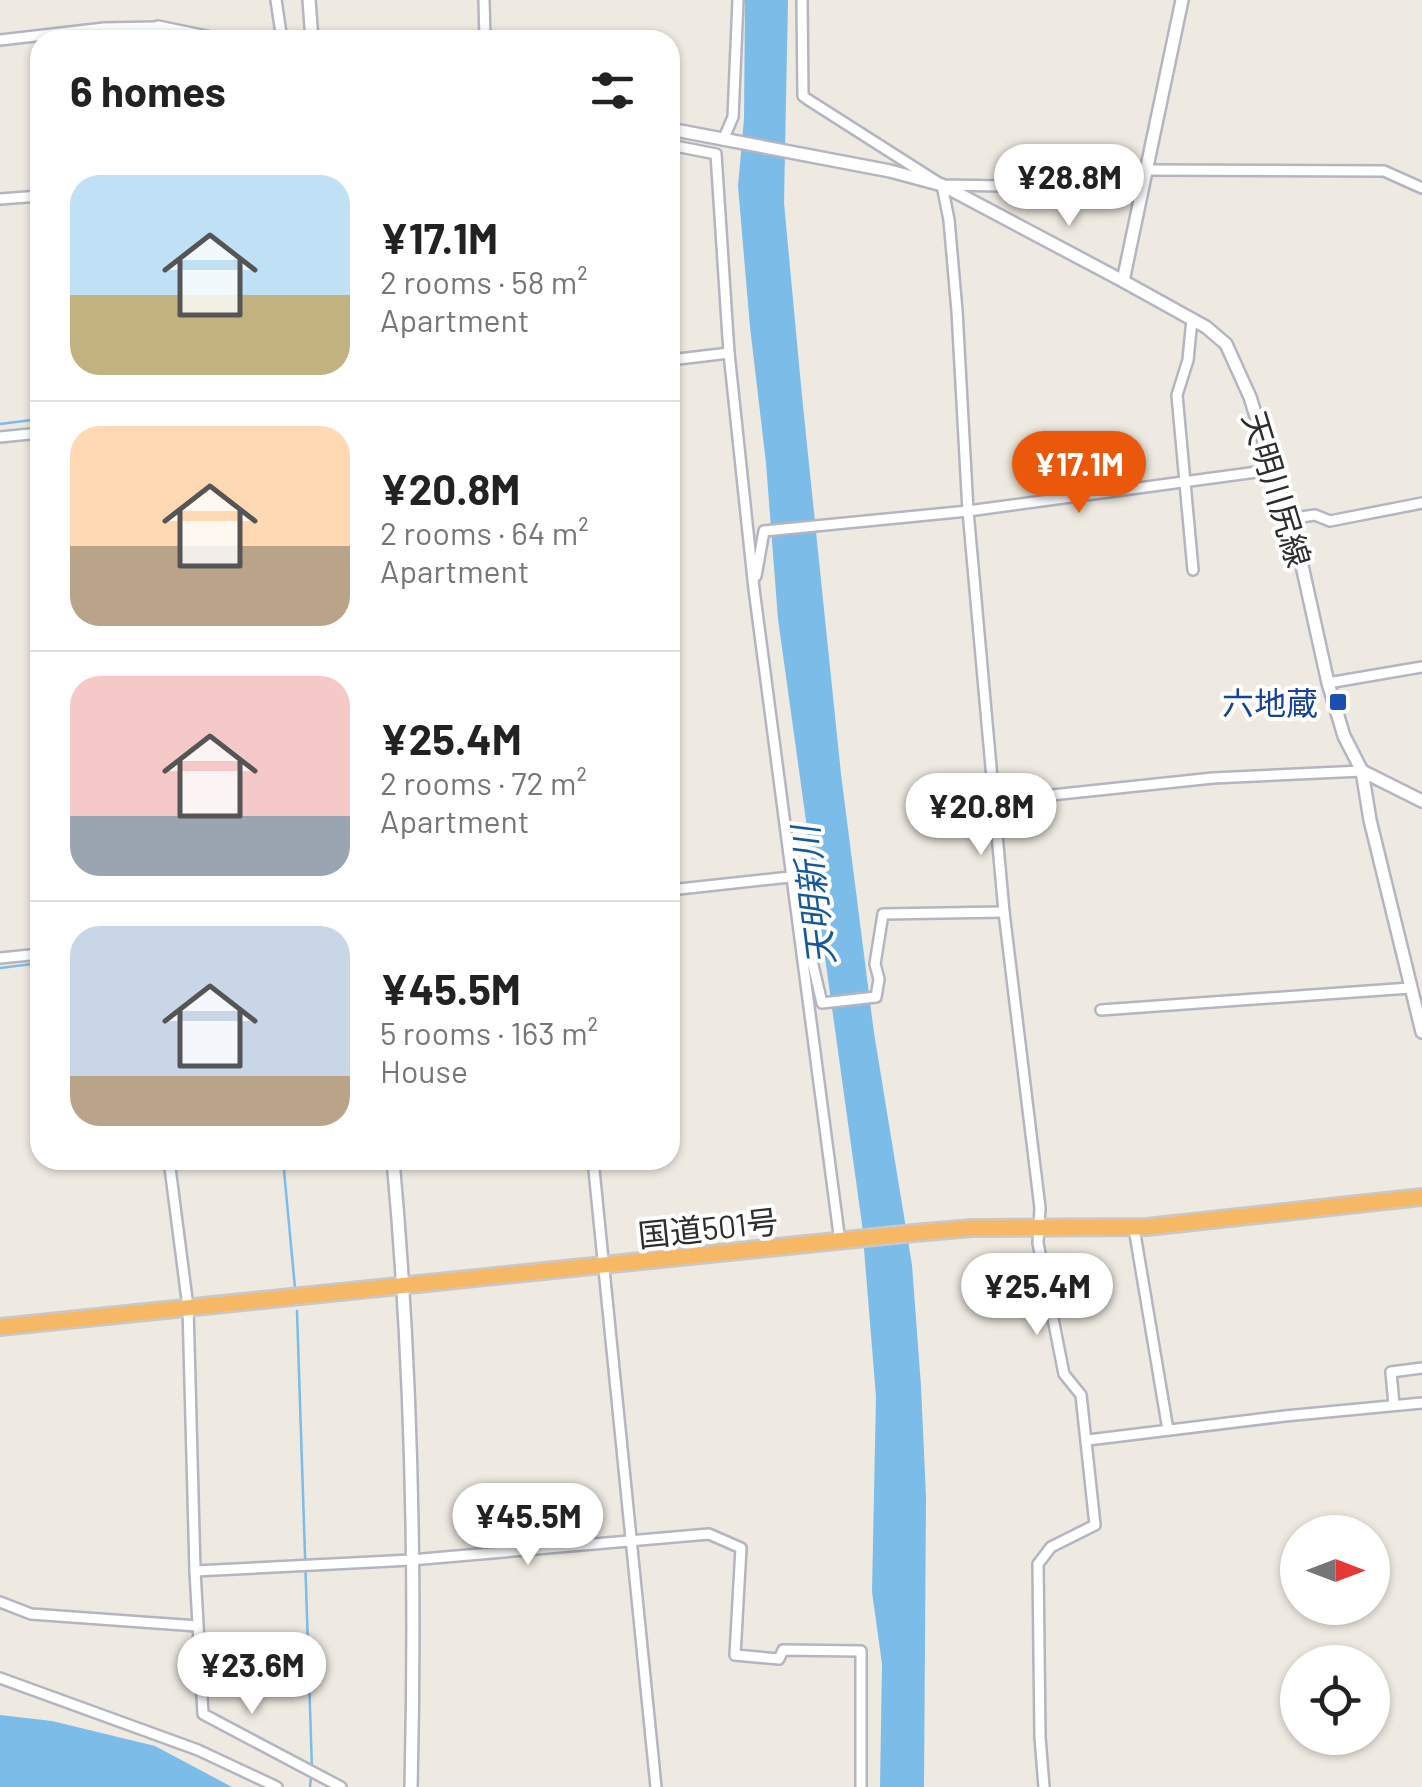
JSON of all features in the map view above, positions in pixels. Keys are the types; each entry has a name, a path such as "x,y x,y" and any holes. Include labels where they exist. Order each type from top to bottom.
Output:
{"highway":[{"name":"国道501号","path":"0,1327 914,1234 1134,1228 1422,1198"}],"street":[{"path":"276,0 280,30"},
{"path":"309,0 311,30"},
{"path":"484,0 486,30"},
{"path":"727,142 734,118 738,0"},
{"path":"802,0 804,96 942,185 1052,186"},
{"path":"1123,281 1182,0"},
{"path":"87,30 173,30"},
{"path":"0,40 30,37"},
{"name":"天明川尻線","path":"680,132 866,166 942,185 1192,319 1226,344 1250,398 1301,561 1344,736 1362,771 1370,820 1422,1032"},
{"path":"680,147 716,154 729,354 754,589 790,878 844,1242"},
{"path":"1148,170 1384,172 1422,188"},
{"path":"942,185 957,311 968,510 1004,912 1038,1192 1038,1243 1064,1374 1081,1395 1094,1525 1051,1547 1038,1564 1044,1787"},
{"path":"0,199 30,197"},
{"path":"1192,319 1188,360 1178,396 1193,570"},
{"path":"680,359 729,354"},
{"path":"0,437 30,434"},
{"path":"754,589 764,531 968,510 1272,470"},
{"path":"1287,519 1315,514 1330,521 1422,503"},
{"path":"1328,683 1422,667"},
{"path":"995,801 1213,778 1362,771 1422,800"},
{"path":"680,889 790,878"},
{"path":"803,956 813,964 822,1003 876,997 879,978 874,964 883,914 1004,912"},
{"path":"0,958 30,955"},
{"path":"1101,1010 1410,988"},
{"path":"170,1170 188,1307 194,1571 203,1714 341,1787"},
{"path":"394,1170 404,1285 414,1651 411,1787"},
{"path":"594,1170 656,1787"},
{"path":"1134,1228 1168,1430"},
{"path":"1394,1405 1391,1372 1422,1368"},
{"path":"1088,1440 1422,1403"},
{"path":"194,1571 411,1560 709,1534 741,1548 735,1655 779,1659 783,1650 861,1651 860,1787"},
{"path":"0,1602 31,1614 197,1626"},
{"path":"0,1678 198,1750 277,1787"}],"water":[{"path":"745,0 788,0 784,203 802,396 841,774 874,1033 912,1265 926,1497 924,1787 880,1787 882,1664 872,1592 876,1397 862,1224 778,619 750,327 738,186 744,119"},
{"path":"0,1715 52,1721 155,1746 232,1787 0,1787"}],"waterway":[{"path":"0,424 30,420"},
{"path":"0,968 30,964"},
{"path":"284,1170 295,1288"},
{"path":"297,1311 312,1769"},
{"path":"310,1787 311,1777"}],"place":[{"name":"六地蔵","path":"1338,702"}],"water label":[{"name":"天明新川","path":"812,896"}]}
